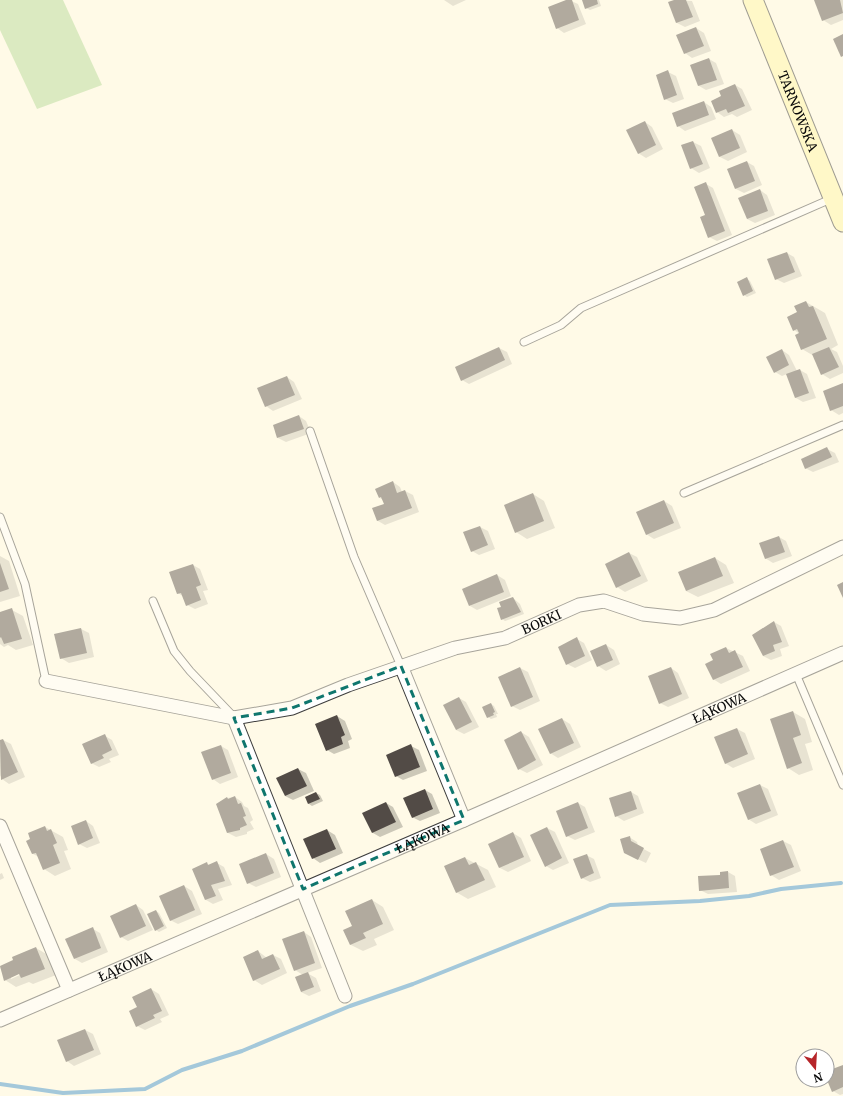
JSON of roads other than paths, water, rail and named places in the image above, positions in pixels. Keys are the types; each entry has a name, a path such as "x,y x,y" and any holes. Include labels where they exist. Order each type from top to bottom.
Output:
{"street":[{"name":"TARNOWSKA","path":"753,0 843,222"},
{"name":"BORKI","path":"234,718 292,708 401,666 455,648 505,638 579,605 604,601 643,614 680,618 714,610 843,547"},
{"name":"ŁĄKOWA","path":"0,1020 464,820 843,653"},
{"path":"401,666 464,820"},
{"path":"46,681 234,718 345,996"},
{"path":"0,826 69,990"}],"lane":[{"path":"524,342 561,325 581,308 834,198"},
{"path":"684,493 843,425"},
{"path":"310,431 354,557 401,666"},
{"path":"0,517 25,584 46,681"},
{"path":"153,601 174,651 190,671 234,718"},
{"path":"796,674 843,785"}],"waterway":[{"path":"0,1084 63,1093 145,1089 182,1070 242,1051 350,1006 413,984 610,905 700,901 749,896 781,889 841,883"}]}
